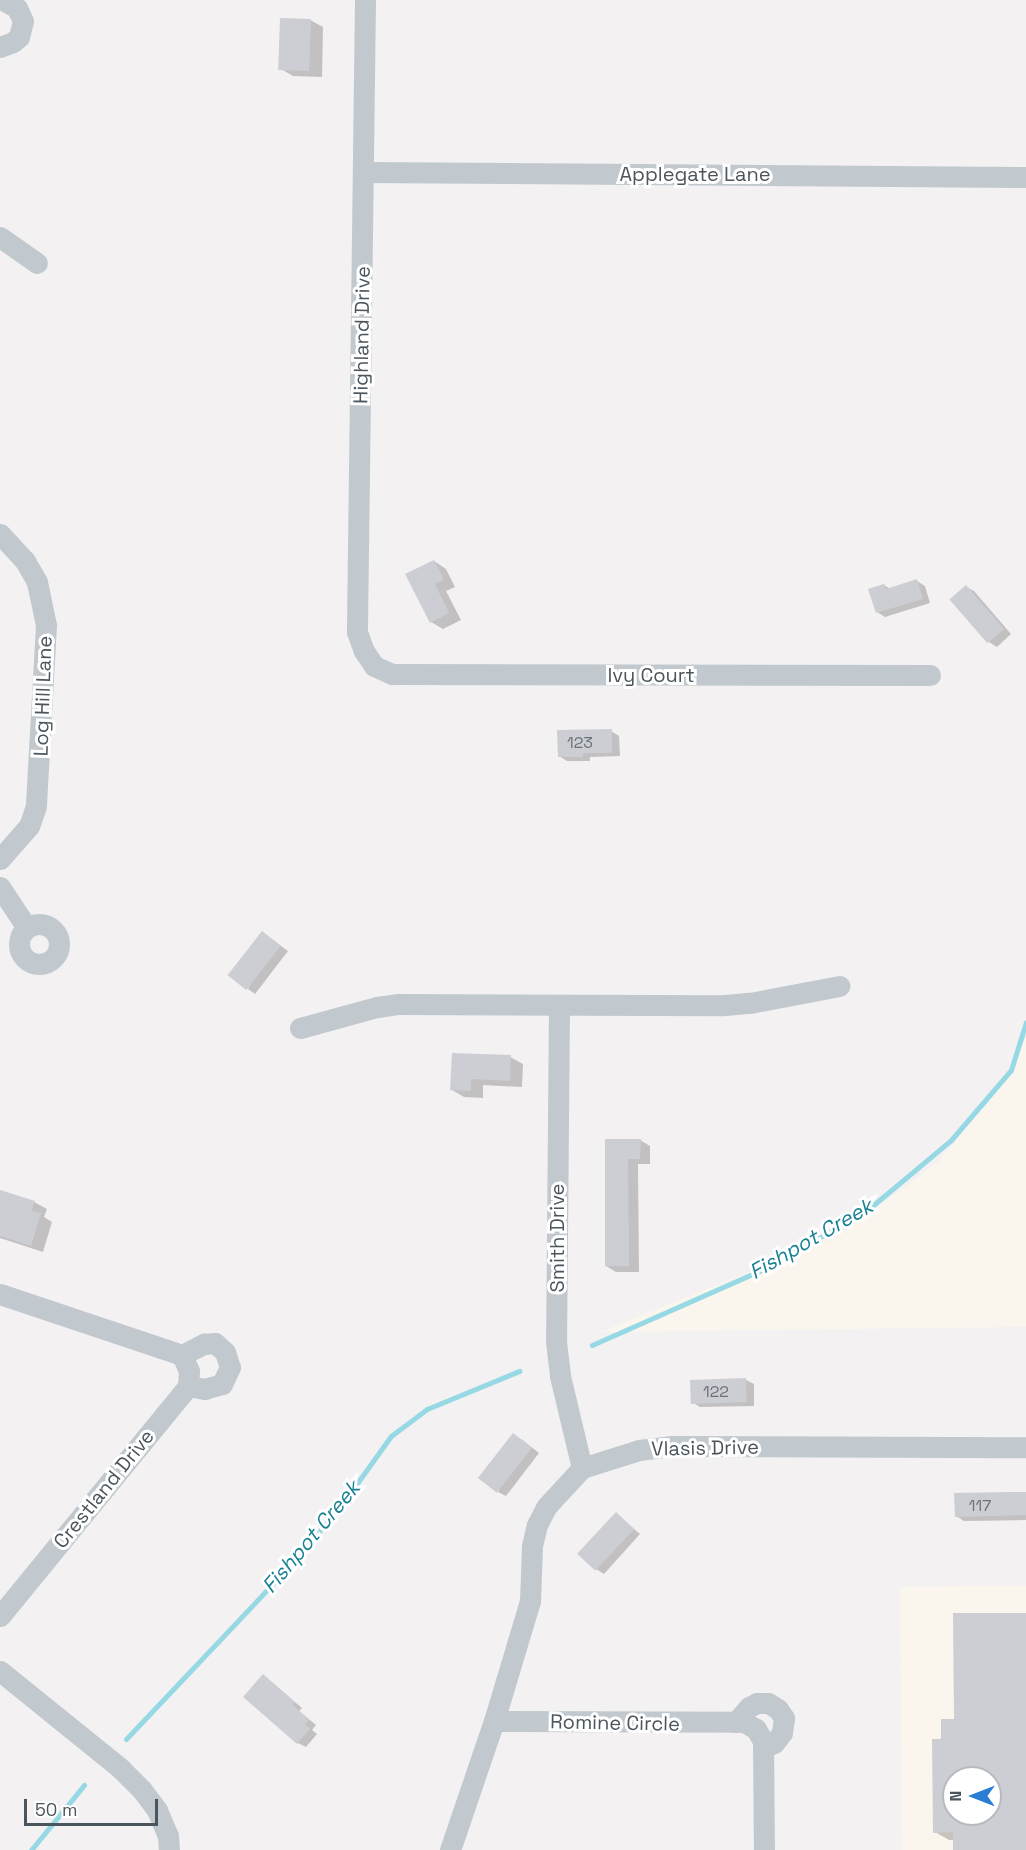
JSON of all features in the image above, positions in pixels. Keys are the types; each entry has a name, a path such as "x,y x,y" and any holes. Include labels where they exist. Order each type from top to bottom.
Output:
{"street":[{"path":"0,46 13,42 19,37 23,21 17,8 3,0"},
{"name":"Highland Drive","path":"365,0 357,632 364,651 374,666"},
{"name":"Applegate Lane","path":"364,172 1026,177"},
{"path":"0,237 37,263"},
{"name":"Log Hill Lane","path":"0,534 25,561 38,582 46,625 36,806 29,826 0,859"},
{"name":"Ivy Court","path":"374,666 392,674 930,675"},
{"path":"0,887 27,928"},
{"path":"300,1028 377,1007 399,1004 725,1005 750,1003 839,986"},
{"name":"Smith Drive","path":"559,1006 556,1342 560,1376 582,1468"},
{"path":"0,1294 182,1355 204,1344 215,1343 225,1352 230,1367 222,1384 206,1389 188,1386 189,1371 182,1355"},
{"name":"Crestland Drive","path":"0,1616 188,1386"},
{"name":"Vlasis Drive","path":"450,1850 494,1721 530,1601 532,1546 537,1525 546,1507 582,1468 639,1450 671,1446 1026,1447"},
{"path":"0,1671 120,1768 142,1790 158,1810 168,1836 169,1850"},
{"path":"736,1722 749,1707 757,1702 768,1702 778,1709 784,1718 782,1733 774,1743 763,1748"},
{"name":"Romine Circle","path":"494,1721 736,1722"},
{"path":"736,1722 744,1722 756,1729 763,1748 764,1850"}],"shaded area":[{"path":"1026,1038 1026,1327 600,1332 837,1237 937,1163 1002,1086"},
{"path":"1026,1586 1026,1850 902,1850 900,1587"}],"building":[{"path":"280,18 311,19 309,71 278,70"},
{"path":"434,560 444,580 435,584 449,613 430,623 405,574"},
{"path":"917,579 923,599 876,613 868,589 884,584 886,589"},
{"path":"966,585 1004,629 987,643 949,599"},
{"path":"612,729 612,753 583,753 583,757 558,757 557,730"},
{"path":"262,931 281,946 246,990 228,975"},
{"path":"452,1053 511,1055 510,1081 471,1079 471,1091 450,1090"},
{"path":"605,1139 641,1139 640,1159 628,1159 629,1266 605,1266"},
{"path":"0,1190 35,1201 32,1211 41,1213 31,1246 0,1236"},
{"path":"746,1378 747,1402 691,1404 690,1380"},
{"path":"513,1433 532,1448 497,1493 478,1478"},
{"path":"1026,1492 1026,1515 955,1517 954,1493"},
{"path":"616,1512 634,1529 595,1571 577,1554"},
{"path":"953,1613 1026,1613 1026,1850 953,1850 953,1832 933,1833 932,1739 941,1739 941,1719 954,1719"},
{"path":"263,1674 295,1702 293,1705 309,1720 305,1724 310,1729 297,1744 243,1697"}],"waterway":[{"name":"Fishpot Creek","path":"592,1345 759,1271 865,1212 951,1140 1011,1070 1026,1022"},
{"name":"Fishpot Creek","path":"126,1739 295,1560 343,1503 391,1436 427,1409 519,1371"},
{"name":"Fishpot Creek","path":"31,1850 84,1785"}]}
